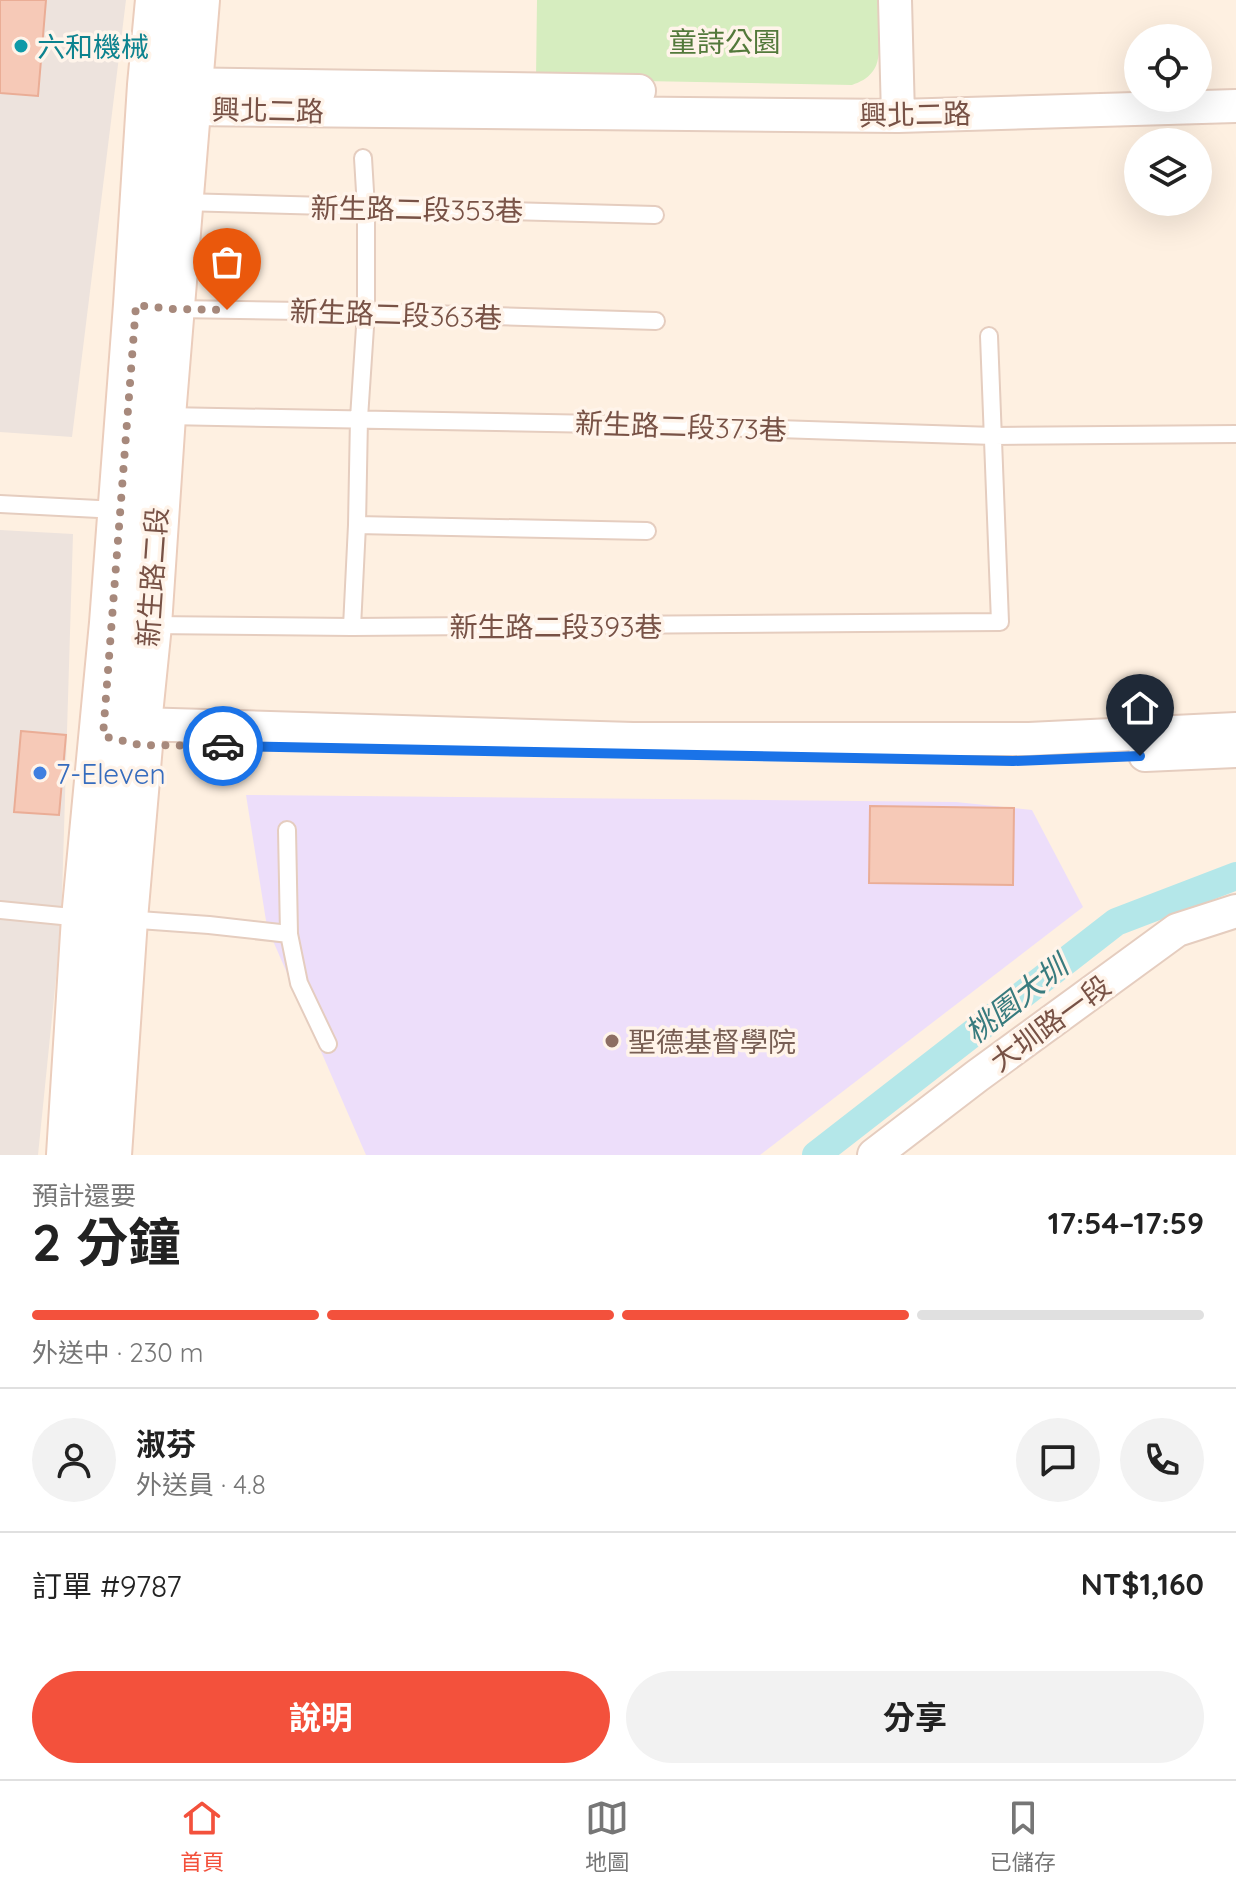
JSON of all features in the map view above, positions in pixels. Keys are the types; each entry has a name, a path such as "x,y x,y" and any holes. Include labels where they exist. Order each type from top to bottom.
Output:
{"main road":[{"name":"新生路二段","path":"154,307 180,202 176,93 158,0"},
{"name":"新生路二段","path":"69,1155 105,919 127,735 130,624 154,307 176,93 197,0"},
{"name":"新生路二段","path":"105,919 109,1155"}],"street":[{"path":"895,0 898,106"},
{"path":"1212,90 1236,89"},
{"name":"興北二路","path":"898,106 1124,92"},
{"name":"興北二路","path":"176,93 898,106 1236,106"},
{"path":"127,735 1029,739 1236,729"},
{"path":"127,735 1013,761 1236,751"},
{"name":"大圳路一段","path":"874,1155 1177,930 1236,911"}],"lane":[{"path":"352,627 366,312 363,158"},
{"name":"新生路二段353巷","path":"180,202 655,215"},
{"name":"新生路二段363巷","path":"154,307 656,321"},
{"path":"989,336 994,436"},
{"name":"新生路二段373巷","path":"145,415 653,425 994,436 1236,434"},
{"name":"新生路二段393巷","path":"130,624 352,627 1000,622 994,436"},
{"path":"0,504 138,512"},
{"path":"357,525 647,531"},
{"path":"287,830 289,934 299,983 328,1044"},
{"path":"0,910 289,934"}],"shaded area":[{"path":"0,0 126,0 72,437 0,432"},
{"path":"0,530 73,534 61,929 38,1155 0,1155"},
{"name":"聖德基督學院","path":"246,795 956,802 1032,810 1083,907 760,1155 366,1155 267,927"}],"green space":[{"name":"童詩公園","path":"537,0 878,0 878,57 871,74 852,85 536,79"}],"building":[{"name":"六和機械","path":"0,0 46,0 38,96 0,93"},
{"name":"7-Eleven","path":"21,731 66,735 59,815 14,812"},
{"path":"870,806 1014,808 1013,885 869,883"}],"waterway":[{"name":"桃園大圳","path":"816,1155 1116,922 1236,876"}],"way so far":[{"path":"223,746 140,745 103,736 136,305 227,310"}],"place":[{"name":"六和機械","path":"21,46"},
{"name":"7-Eleven","path":"40,773"},
{"name":"聖德基督學院","path":"612,1041"}],"route":[{"path":"223,746 1013,761 1140,756"}]}
